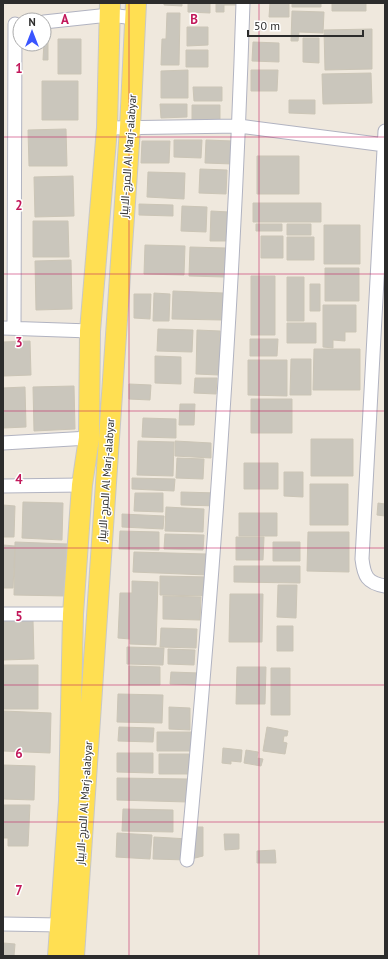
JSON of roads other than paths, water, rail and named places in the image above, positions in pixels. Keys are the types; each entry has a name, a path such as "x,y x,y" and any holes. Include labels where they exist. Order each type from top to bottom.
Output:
{"main road":[{"name":"المرج-الابيار Al Marj-alabyar","path":"58,956 69,801 73,614 82,485 89,438 90,331 107,128 110,9"},
{"name":"المرج-الابيار Al Marj-alabyar","path":"74,956 130,128 136,10"}],"street":[{"path":"188,860 213,567 239,126 243,3"},
{"path":"52,20 110,9 136,10"},
{"path":"13,52 8,328 90,331"},
{"path":"107,128 239,126 385,145"},
{"path":"385,131 362,559 364,573 370,581 385,586"},
{"path":"3,443 89,438"},
{"path":"3,486 82,485"},
{"path":"3,614 73,614"},
{"path":"3,924 60,925"}]}
